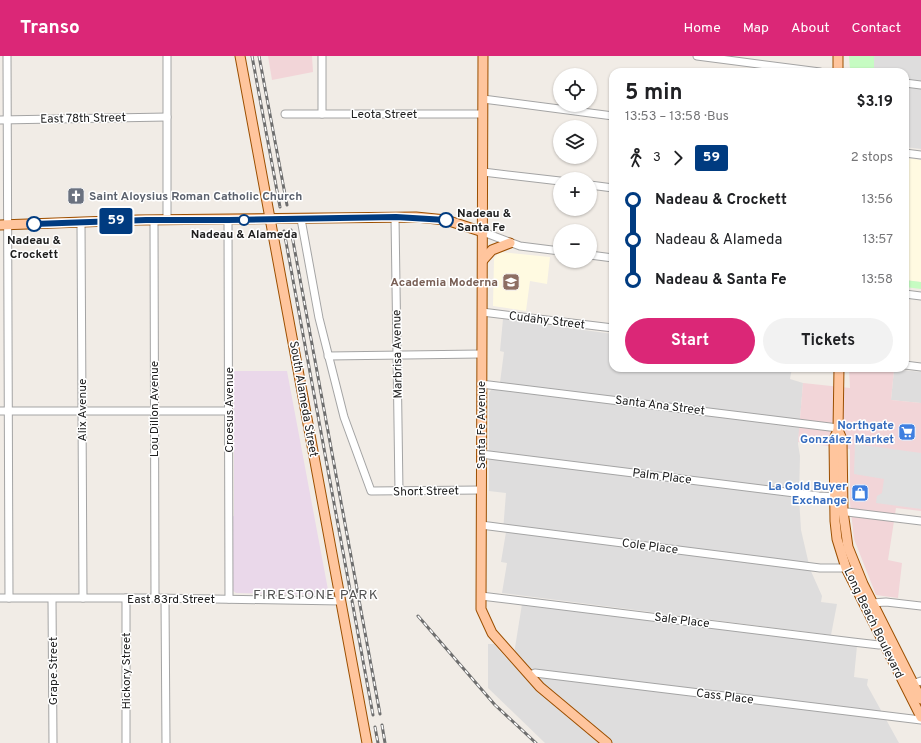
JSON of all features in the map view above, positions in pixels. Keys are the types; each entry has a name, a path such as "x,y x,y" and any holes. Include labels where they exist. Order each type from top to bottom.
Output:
{"main road":[{"name":"South Alameda Street","path":"240,56 367,743"},
{"name":"Santa Fe Avenue","path":"483,56 481,609 492,633 540,687 607,743"},
{"path":"838,56 838,68"},
{"path":"4,225 154,220 396,217 446,220 483,232"},
{"path":"483,260 492,250 510,243"},
{"name":"Long Beach Boulevard","path":"838,372 838,429 834,439 839,497 837,539 846,568 883,643 913,684 921,717"},
{"name":"Long Beach Boulevard","path":"839,511 848,547 872,603 921,699"}],"street":[{"path":"7,56 4,120 4,225 8,411 8,598"},
{"path":"167,56 167,220"},
{"path":"322,56 322,114"},
{"path":"697,56 789,68"},
{"path":"909,84 921,85"},
{"path":"483,99 609,115"},
{"name":"Leota Street","path":"285,114 483,114"},
{"name":"East 78th Street","path":"4,120 167,117"},
{"path":"909,154 921,155"},
{"path":"483,172 553,180"},
{"path":"597,186 609,187"},
{"name":"Marbrisa Avenue","path":"396,217 399,491"},
{"path":"301,219 319,318 328,356 481,354"},
{"name":"Lou Dillon Avenue","path":"154,220 155,598"},
{"name":"Croesus Avenue","path":"228,220 229,599"},
{"name":"Alix Avenue","path":"81,222 83,598"},
{"path":"483,232 510,243 553,250"},
{"path":"597,256 609,257"},
{"path":"909,294 921,296"},
{"name":"Cudahy Street","path":"482,312 609,328"},
{"name":"Short Street","path":"328,356 344,417 371,491 482,490"},
{"path":"909,366 921,367"},
{"name":"Santa Ana Street","path":"481,384 838,429"},
{"path":"0,411 229,411"},
{"name":"Palm Place","path":"481,454 819,496 839,497"},
{"path":"839,511 921,520"},
{"name":"Cole Place","path":"481,525 820,568 846,568"},
{"name":"Sale Place","path":"481,596 853,642 879,645 883,643"},
{"name":"East 83rd Street","path":"0,598 155,598 341,601"},
{"name":"Hickory Street","path":"126,598 126,743"},
{"name":"Grape Street","path":"52,599 53,743"},
{"path":"165,599 166,743"},
{"path":"872,603 886,602 921,606"},
{"name":"Cass Place","path":"530,675 535,673 606,681 921,720"}],"shaded area":[{"path":"268,56 312,56 313,72 272,80"},
{"path":"874,56 921,56 921,149 909,148 909,68 873,68"},
{"path":"909,158 921,160 921,282 909,280"},
{"name":"Academia Moderna","path":"500,252 550,257 547,284 530,281 526,311 493,306 494,258"},
{"path":"503,319 609,333 609,372 791,372 790,379 803,383 798,444 800,456 799,497 801,530 810,569 822,596 821,602 837,604 831,635 502,593 507,563 501,562 506,532 503,531 506,493 489,491 489,393 491,390 499,390 504,352 500,351"},
{"path":"234,371 287,371 329,595 236,593 232,590 232,516 234,516"},
{"path":"909,371 921,372 921,403 891,400 894,372 909,372"},
{"path":"849,372 894,372 891,400 921,403 921,511 896,508 888,560 902,563 898,598 876,595 854,539 850,503 850,449 798,442 803,383 850,388"},
{"path":"855,444 921,453 921,509 876,503 877,496 882,493 884,479 854,474"},
{"path":"522,604 857,646 854,677 868,679 867,685 899,743 545,743 488,688 488,644 494,644 507,659 514,654"}],"green space":[{"path":"849,56 874,56 874,68 850,68"},
{"path":"909,280 921,282 921,289 909,288"}],"railway":[{"path":"252,56 280,207"},
{"path":"259,56 287,205"},
{"path":"291,230 380,714"},
{"path":"284,231 373,715"},
{"path":"418,616 495,705 536,743"},
{"path":"382,725 385,743"},
{"path":"375,727 378,743"}],"bus line":[{"name":"59","path":"34,224 146,220 396,217 446,220"}],"place":[{"name":"Saint Aloysius Roman Catholic Church","path":"76,196"},
{"name":"Nadeau & Alameda","path":"244,220"},
{"name":"Nadeau & Santa Fe","path":"446,220"},
{"name":"Nadeau & Crockett","path":"34,224"},
{"name":"Academia Moderna","path":"511,282"},
{"name":"Northgate González Market","path":"907,432"},
{"name":"La Gold Buyer Exchange","path":"860,493"}],"district":[{"name":"FIRESTONE PARK","path":"316,594"}]}
